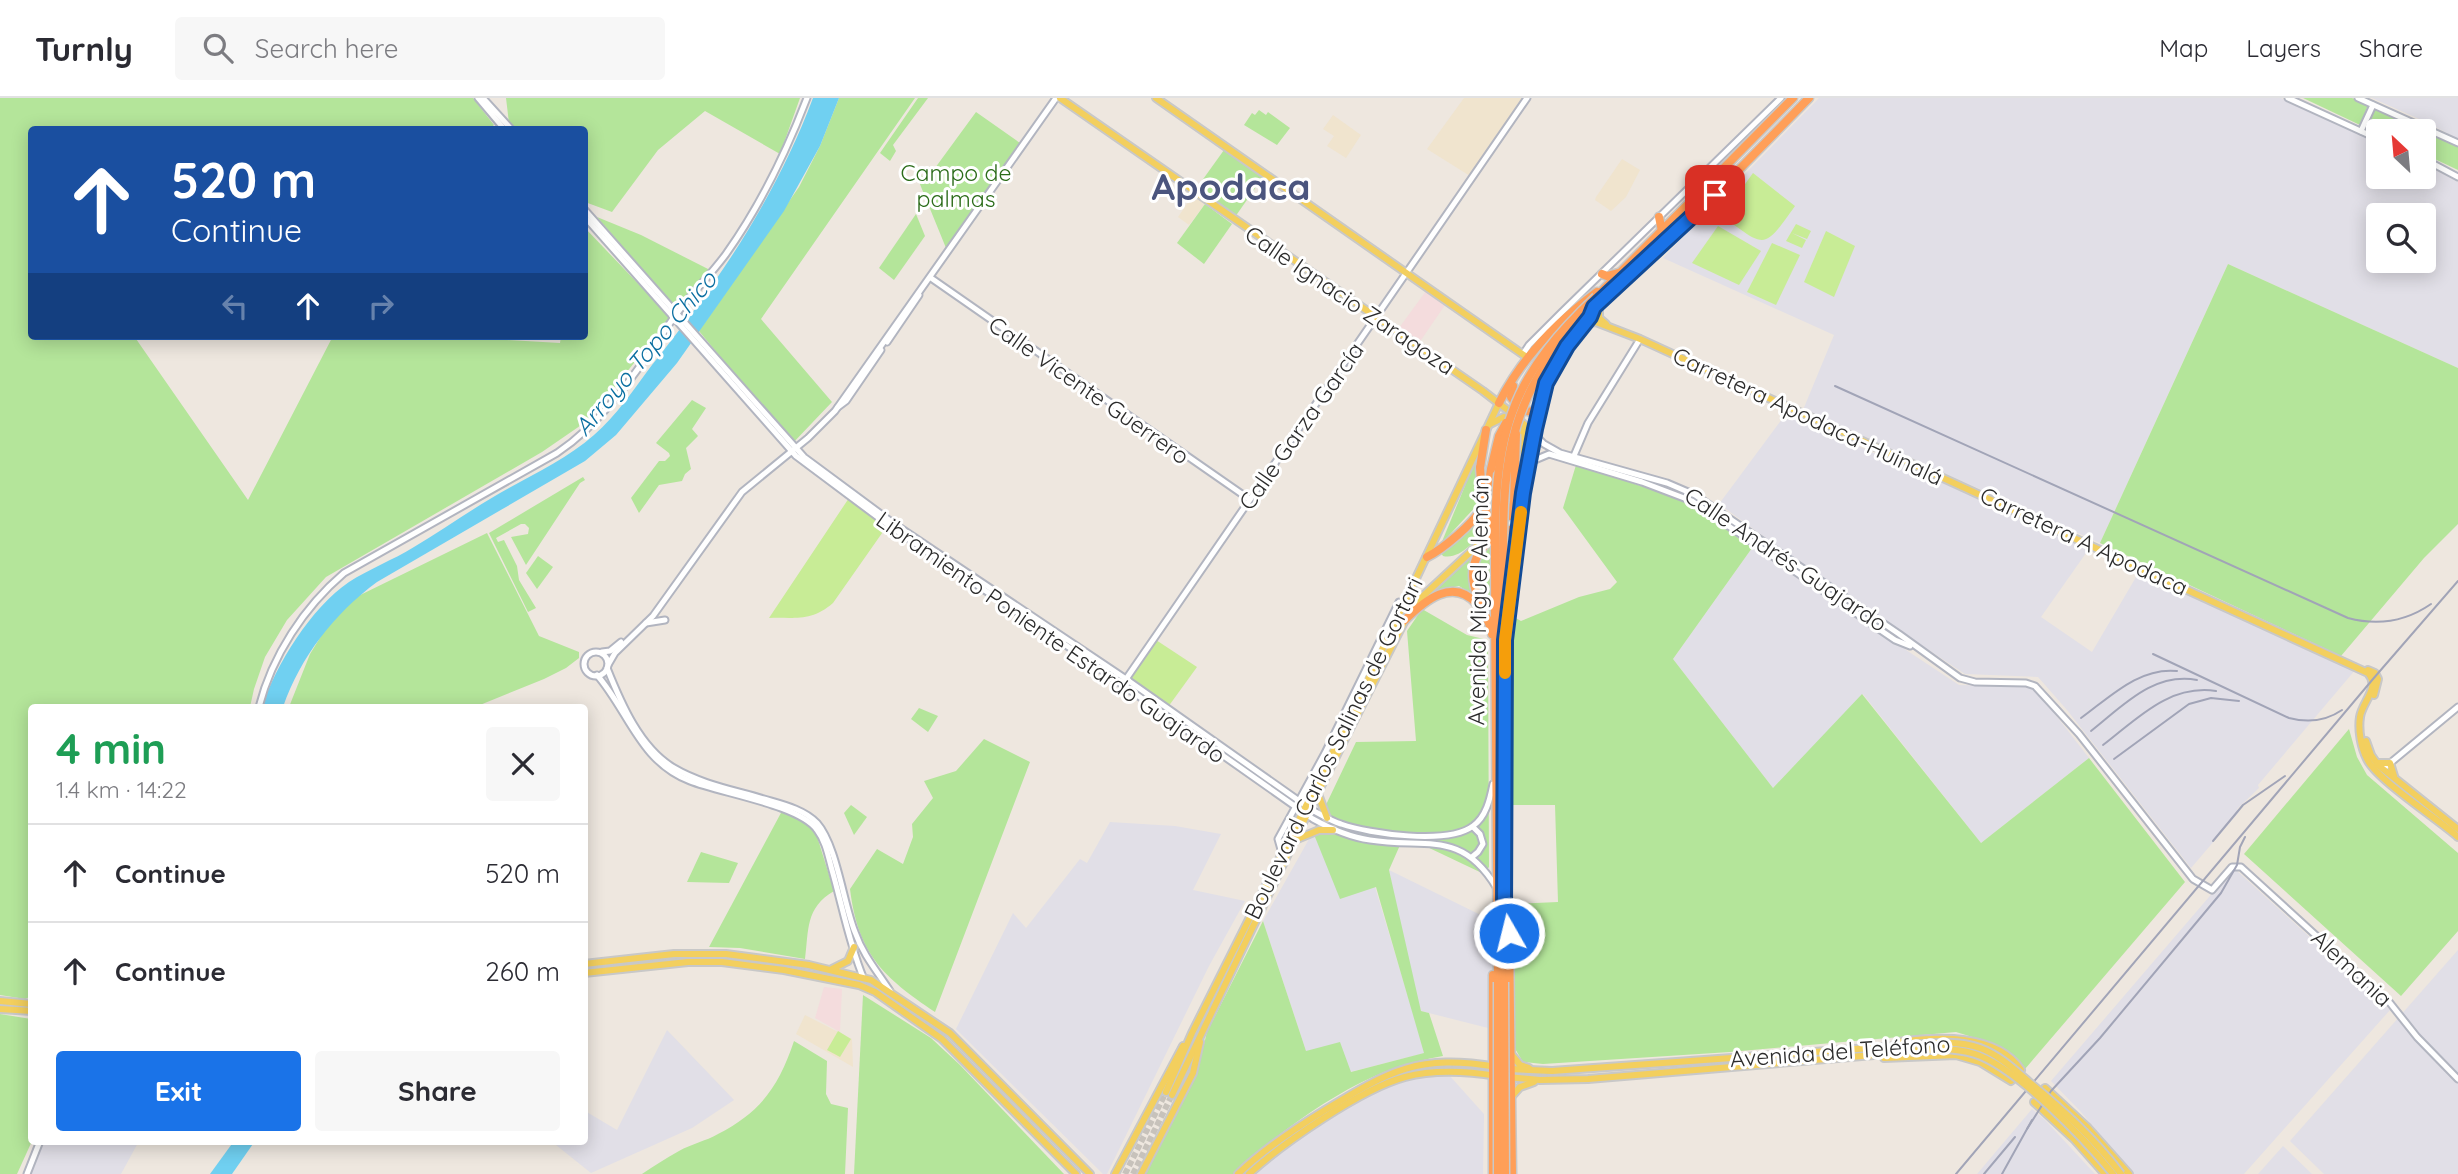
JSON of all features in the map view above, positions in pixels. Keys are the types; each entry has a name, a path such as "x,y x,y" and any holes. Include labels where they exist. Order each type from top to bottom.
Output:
{"highway":[{"name":"Avenida Miguel Alemán","path":"1505,1174 1501,933 1496,887 1495,652 1504,478 1514,418 1545,364 1606,288 1793,98"},
{"name":"Avenida Miguel Alemán","path":"1500,923 1505,640 1499,610 1496,554 1499,470 1525,385 1560,334 1676,234 1809,98"},
{"path":"1659,217 1662,231"},
{"path":"1602,274 1607,276 1620,272"},
{"path":"1499,403 1525,356 1593,294 1606,288"},
{"path":"1530,433 1553,368 1590,317 1596,302"},
{"path":"1516,373 1510,392 1512,401 1529,412 1541,405"},
{"path":"1427,557 1438,551 1478,513 1486,497 1501,432 1514,418"},
{"path":"1510,516 1514,501 1514,418"},
{"path":"1487,427 1480,468 1482,493 1496,554"},
{"path":"1505,640 1523,493"},
{"path":"1495,652 1491,628 1471,579 1476,560 1487,544 1503,530 1510,530 1517,541"},
{"path":"1405,620 1429,599 1446,592 1467,595 1485,612"},
{"path":"1495,1174 1492,937 1500,923 1510,938 1509,1073 1512,1174"},
{"name":"Avenida Miguel Alemán","path":"1495,1174 1501,933"},
{"path":"1492,1040 1499,1049 1510,1045"},
{"path":"1492,1093 1500,1089 1510,1097"}],"main road":[{"path":"1156,98 1525,356"},
{"name":"Calle Ignacio Zaragoza","path":"1055,99 1499,403 1530,433"},
{"path":"1596,302 1599,318 1609,326"},
{"path":"1582,328 1591,322 1609,326"},
{"name":"Carretera Apodaca-Huinalá","path":"1609,326 2368,673 2373,679 2373,685 2361,710 2360,722 2361,741 2368,760"},
{"name":"Carretera A Apodaca","path":"1609,326 1707,367 2371,671 2377,677 2378,685 2364,712 2363,722 2369,751 2376,763"},
{"name":"Boulevard Carlos Salinas de Gortari","path":"1293,836 1192,1033 1169,1094 1201,1037 1293,836 1303,808 1347,724 1499,403"},
{"path":"1487,427 1499,417 1506,418 1530,433"},
{"path":"1526,474 1530,433"},
{"path":"1526,474 1523,467 1530,433"},
{"name":"Boulevard Carlos Salinas de Gortari","path":"1303,808 1318,793 1405,620 1422,597 1516,509 1523,493 1526,474"},
{"path":"2368,760 2378,770 2383,769"},
{"path":"2368,760 2378,773 2401,791 2444,821 2458,827"},
{"path":"2376,763 2390,763 2398,780"},
{"path":"2376,763 2444,821 2458,837"},
{"path":"2383,769 2384,775 2401,791"},
{"path":"1318,793 1327,818"},
{"path":"1293,836 1303,808"},
{"path":"1293,836 1333,830"},
{"path":"831,970 848,961 854,947"},
{"path":"588,964 704,953 809,965 863,977 933,1021 967,1048 1090,1174"},
{"path":"588,971 709,961 842,980 875,992 957,1052 1076,1174"},
{"path":"763,967 773,965 804,971 809,965"},
{"path":"863,977 875,992"},
{"path":"0,1001 28,1004"},
{"path":"0,1009 28,1012"},
{"path":"1115,1173 1171,1064 1192,1033"},
{"path":"1141,1174 1193,1073 1201,1037"},
{"path":"1959,1039 1989,1048 2021,1069 2011,1081 1980,1062 1956,1055 1888,1059 1872,1052 1891,1043 1959,1039"},
{"name":"Avenida del Teléfono","path":"1509,1073 1540,1080 1588,1079 1960,1043 1979,1048 1999,1058 2075,1121 2120,1174"},
{"path":"1510,1045 1520,1065 1552,1071"},
{"name":"Avenida del Teléfono","path":"1910,1049 1955,1049 1990,1060 2064,1120 2113,1174"},
{"name":"Avenida del Teléfono","path":"1509,1073 1872,1052"},
{"path":"1238,1174 1283,1136 1357,1089 1386,1074 1432,1063 1465,1062 1492,1071"},
{"path":"1249,1174 1291,1140 1388,1083 1414,1075 1438,1072 1509,1073"},
{"path":"1510,1097 1520,1087 1540,1080"},
{"path":"2045,1088 2105,1146 2129,1174"},
{"path":"2034,1102 2105,1174"},
{"path":"2053,1119 2058,1109 2064,1105"}],"street":[{"path":"478,98 502,126"},
{"path":"483,98 508,126"},
{"path":"260,704 266,682 277,660 299,624 329,586 355,566 557,453 598,418 714,270 755,211 807,98"},
{"name":"Calle Garza García","path":"1124,682 1527,98"},
{"path":"1525,356 1536,337 1781,98"},
{"path":"2288,98 2366,133"},
{"path":"2358,98 2458,143"},
{"path":"597,675 646,623 737,498 795,453 846,401 1055,99"},
{"path":"2361,131 2373,105"},
{"path":"2436,165 2458,177"},
{"path":"588,214 677,318"},
{"path":"588,220 677,318"},
{"path":"838,407 842,397 933,269 940,263"},
{"name":"Calle Vicente Guerrero","path":"931,278 1249,499"},
{"name":"Libramiento Poniente Estardo Guajardo","path":"677,318 795,453 1290,794 1303,808"},
{"path":"1574,458 1588,423 1640,339"},
{"name":"Calle Andrés Guajardo","path":"1530,433 1553,450 1667,483 1704,500 1963,680 2026,682 2038,687 2196,881 2212,890 2230,868 2237,865"},
{"name":"Calle Andrés Guajardo","path":"1529,463 1546,454 1574,458"},
{"path":"1282,853 1279,839 1303,808 1307,788 1399,602"},
{"path":"646,623 665,620"},
{"path":"630,637 610,651 590,653 584,663 588,672 597,675 607,687 639,740 664,767 690,781 795,814 814,826 827,851 863,977"},
{"path":"600,652 606,658 607,667 642,737 653,751 670,765 693,777 792,808 808,815 818,824 828,842 859,943 869,963 890,992"},
{"name":"Libramiento Poniente Estardo Guajardo","path":"1124,682 1303,808"},
{"path":"2383,769 2458,707"},
{"path":"1303,808 1352,827 1423,835 1461,833 1473,827 1488,804 1496,764"},
{"path":"1290,794 1301,793 1307,788"},
{"path":"1303,808 1333,830 1371,841 1439,845 1472,856 1496,887"},
{"path":"1472,856 1482,844 1480,834 1473,827"},
{"name":"Alemania","path":"2237,865 2390,1003 2417,1037 2458,1079"},
{"path":"27,1174 38,1145"}],"shaded area":[{"path":"1464,98 1523,98 1470,176 1427,149"},
{"path":"1819,98 2281,98 2366,137 2366,189 2436,189 2436,170 2458,182 2458,368 2228,264 2100,543 1803,410 1834,335 1663,258"},
{"path":"2372,98 2458,98 2458,139 2436,127 2436,119 2419,119"},
{"path":"1333,115 1361,135 1346,158 1327,146 1334,136 1323,129"},
{"path":"1622,159 1640,170 1626,197 1611,211 1595,200"},
{"path":"1193,195 1205,204 1189,225 1178,217"},
{"path":"1426,291 1445,305 1419,343 1399,328"},
{"path":"1785,415 2091,546 2041,617 2092,652 2139,572 2356,669 2258,785 2259,788 2237,809 2239,812 2191,868 2038,677 1965,674 1842,593 1719,504"},
{"path":"1752,548 1959,685 2029,687 2037,691 2089,758 1981,843 1863,694 1773,788 1673,659"},
{"path":"1110,822 1175,826 1221,834 1193,890 1245,901 1209,966 1107,1174 1103,1174 956,1029 1013,913 1026,928 1080,859 1087,863"},
{"path":"1313,832 1375,887 1425,1053 1350,1072 1306,1051 1263,921"},
{"path":"1389,870 1493,921 1492,1029 1421,1011 1407,963"},
{"path":"2236,870 2390,1010 2244,1174 2133,1174 2051,1081 2227,876"},
{"path":"2458,950 2458,1174 2324,1174 2290,1141"},
{"path":"824,987 842,989 840,1032 815,1018"},
{"path":"805,1015 852,1039 853,1067 796,1034"},
{"path":"667,1030 734,1100 692,1128 591,1173 556,1145 588,1145 588,1113 617,1130"},
{"path":"1449,1075 1484,1114 1483,1174 1251,1174 1292,1143 1381,1088 1417,1077"},
{"path":"2032,1109 2045,1120 2095,1174 1977,1174"},
{"path":"41,1145 137,1145 121,1174 30,1174"},
{"path":"2283,1146 2312,1174 2258,1174"}],"green space":[{"path":"0,98 473,98 493,126 28,126 28,340 137,340 248,500 331,340 507,340 560,343 560,340 588,340 588,231 670,317 590,419 542,452 326,577 287,620 265,657 251,704 28,704 28,998 0,995"},
{"path":"506,98 800,98 780,154 705,111 658,150 612,212 588,203 588,126 512,126 509,123"},
{"path":"839,98 915,98 761,319 832,402 792,444 699,331 799,187 820,146"},
{"path":"918,98 928,98 893,145 896,151 890,161 880,153"},
{"path":"2303,98 2352,98 2368,105 2360,125"},
{"path":"2375,109 2397,119 2371,119"},
{"path":"1259,110 1266,115 1268,112 1290,128 1277,145 1244,125 1252,113 1255,115"},
{"name":"Campo de palmas","path":"976,112 1020,143 946,248 915,172 927,179"},
{"path":"2436,136 2458,146 2458,170 2436,160"},
{"path":"1224,150 1263,177 1235,217 1196,189"},
{"path":"1753,173 1795,206 1776,231 1763,240 1747,234 1722,216"},
{"path":"1205,204 1232,224 1204,264 1177,243"},
{"path":"916,214 925,236 894,280 879,268"},
{"path":"597,217 641,235 710,270 676,309"},
{"path":"1796,224 1811,231 1807,239 1792,233 1806,240 1802,248 1786,241"},
{"path":"1718,226 1761,251 1739,285 1692,263"},
{"path":"1826,231 1855,246 1834,297 1804,282"},
{"path":"1772,243 1800,255 1776,305 1747,292"},
{"path":"2228,264 2458,368 2458,524 2424,558 2341,656 2100,543"},
{"path":"692,400 706,408 692,429 698,436 686,448 691,469 682,481 659,485 639,513 631,498 659,461 665,461 670,456 656,443"},
{"path":"1476,459 1479,503 1441,544"},
{"path":"1576,465 1675,497 1698,509 1752,548 1673,659 1773,788 1862,694 1981,843 2089,758 2185,882 2025,1069 2012,1056 1992,1043 1956,1032 1730,1052 1543,1064 1523,1062 1511,1042 1511,904 1558,902 1555,805 1512,805 1512,616 1521,621 1579,597 1610,589 1617,582 1563,508"},
{"path":"583,477 585,480 580,483 526,565 511,537 528,534 529,528 525,524 496,538 498,542 504,540 517,566 519,580 536,608 528,612 489,533"},
{"path":"849,498 887,526 833,603 810,616 769,618"},
{"path":"1484,510 1487,529 1461,552 1443,556 1441,553"},
{"path":"487,533 539,636 579,652 579,658 544,679 482,704 290,704 310,654 331,620 350,600"},
{"path":"1492,543 1492,611 1476,585 1478,563"},
{"path":"1479,548 1469,571 1474,595 1459,586 1432,592"},
{"path":"538,556 553,567 537,589 526,573"},
{"path":"1422,609 1467,635 1488,640 1489,867 1484,874 1404,836 1389,870 1421,1011 1429,1013 1443,1056 1374,1076 1331,1099 1269,1143 1233,1174 1144,1174 1198,1068 1207,1032 1263,921 1306,1051 1340,1042 1351,1072 1424,1053 1376,887 1340,899 1313,832 1356,742 1416,741 1407,631"},
{"path":"1156,640 1197,667 1168,707 1128,679"},
{"path":"919,708 938,716 928,732 911,719"},
{"path":"2349,729 2357,757 2367,775 2458,853 2458,931 2401,996 2244,854"},
{"path":"984,739 1030,762 935,1012 901,987 876,962 859,931 850,889 877,849 903,864 913,837 912,824 933,798 924,781 956,771"},
{"path":"851,805 867,817 854,835 844,813"},
{"path":"782,811 804,820 816,833 834,891 813,912 805,959 740,948 709,947"},
{"path":"701,852 738,863 729,883 687,882"},
{"path":"863,995 931,1038 1064,1174 854,1174"},
{"path":"0,1014 28,1019 28,1145 30,1145 17,1174 0,1174"},
{"path":"838,1031 851,1039 840,1057 827,1050"},
{"path":"794,1041 827,1061 826,1094 831,1104 848,1108 845,1174 642,1174 688,1146 733,1126 746,1117 775,1084"}],"water":[{"path":"813,98 839,98 820,146 784,211 677,363 616,435 585,461 377,582 361,594 333,622 309,653 284,704 263,704 276,673 296,638 335,593 357,577 406,552 564,457 594,435 610,419 722,271 763,205"},
{"path":"231,1145 252,1145 232,1174 210,1174"}],"tunnel":[{"path":"1125,1174 1166,1092"},
{"path":"1133,1174 1172,1095"}],"railway":[{"path":"1835,386 2348,618 2370,622 2391,621 2411,615 2431,604"},
{"path":"1956,1174 2458,581"},
{"path":"2153,654 2289,718 2317,720 2342,710"},
{"path":"2081,718 2138,679 2163,671 2177,671"},
{"path":"2091,731 2127,702 2153,686 2166,681 2197,680"},
{"path":"2103,745 2141,715 2169,698 2199,690 2216,691"},
{"path":"2114,759 2189,704 2211,698 2239,701"},
{"path":"2213,841 2243,805 2285,776"},
{"path":"2027,1129 2051,1091 2100,1038 2221,893 2237,865 2245,837"},
{"path":"2002,1174 2032,1120"},
{"path":"1984,1174 2015,1137"}],"slow traffic":[{"path":"1505,673 1505,640 1521,512"}],"district":[{"name":"Apodaca","path":"1231,186"}],"route":[{"path":"1509,933 1504,923 1505,640 1523,493 1546,383 1594,307 1676,234 1715,195"}],"water label":[{"name":"Arroyo Topo Chico","path":"645,353"}]}
